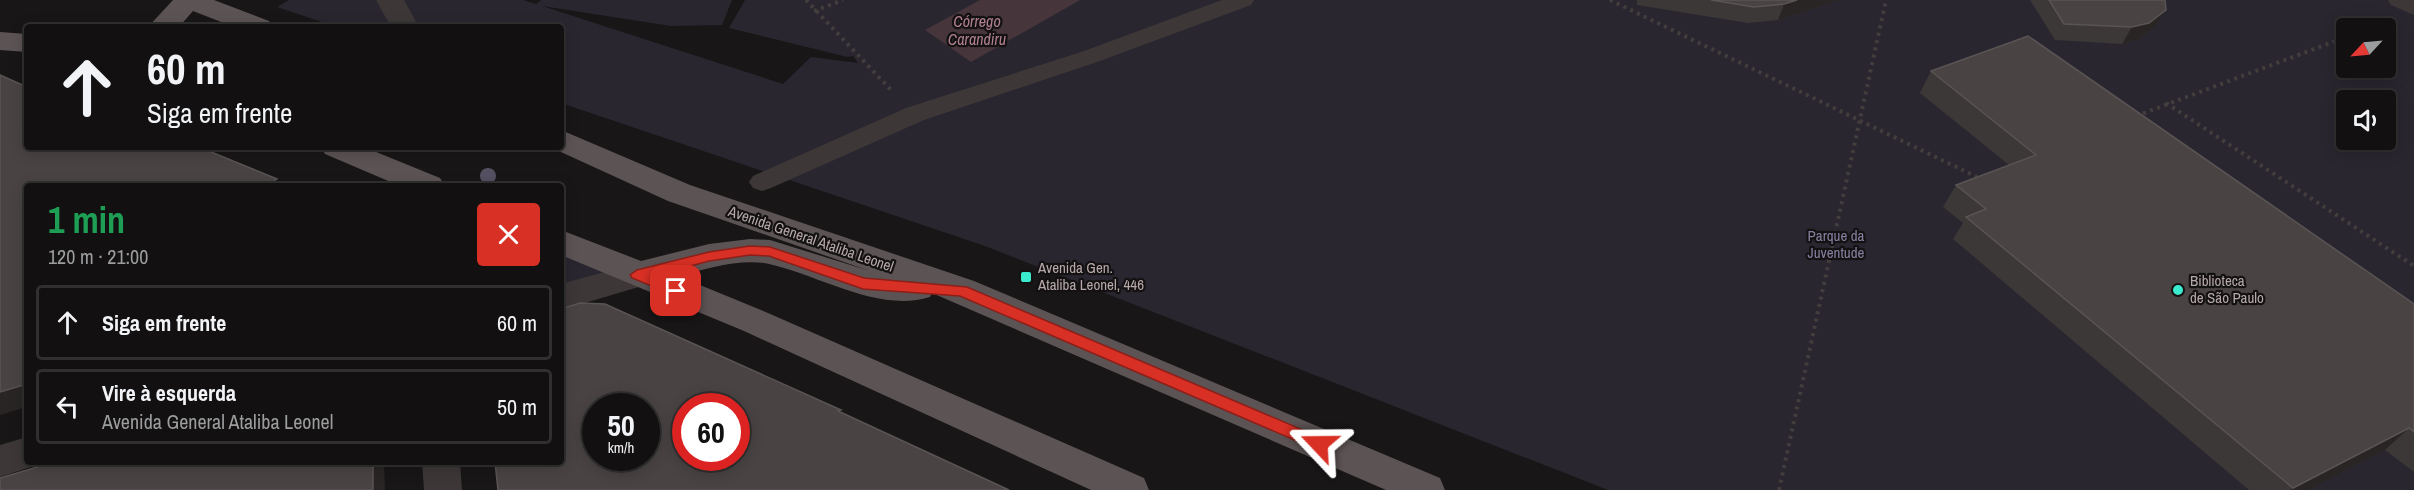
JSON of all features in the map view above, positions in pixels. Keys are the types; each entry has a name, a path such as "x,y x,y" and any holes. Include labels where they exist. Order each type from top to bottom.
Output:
{"main road":[{"path":"166,24 188,0 251,24"},
{"path":"0,41 24,44"},
{"name":"Avenida General Ataliba Leonel","path":"564,141 679,194 962,291 1426,490"},
{"path":"343,150 420,183"},
{"path":"564,243 756,322 1130,490"},
{"path":"637,275 709,256 750,250 770,252 863,283 962,291"}],"street":[{"path":"390,0 403,24"},
{"path":"762,182 915,114 1092,56 1243,0"},
{"path":"2399,0 2414,8"},
{"path":"564,296 637,275"},
{"path":"0,461 24,454"},
{"path":"441,465 443,490"}],"path":[{"path":"806,0 814,11 915,114"},
{"path":"814,11 843,0"},
{"path":"1611,0 1977,177"},
{"path":"1779,490 1858,119 1886,0"},
{"path":"2136,117 2166,103 2336,41"},
{"path":"2166,103 2414,266"}],"green space":[{"name":"Parque da Juventude","path":"289,0 523,0 536,4 541,0 732,0 722,25 671,26 542,6 783,84 811,57 858,63 853,56 847,57 729,28 745,0 2414,0 2414,490 1608,490 985,246 564,104 564,24 328,24 277,7"},
{"path":"564,252 614,274 564,289"}],"water":[{"name":"Córrego Carandiru","path":"980,0 1080,0 971,62 925,30"}],"building":[{"path":"1711,0 1797,0 1784,4 1754,7"},
{"path":"2049,0 2165,0 2166,10 2149,23 2132,27 2064,24"},
{"name":"Biblioteca de São Paulo","path":"2028,36 2414,304 2414,432 2409,428 2293,488 1966,217 1986,209 1956,185 2036,155 1931,71"},
{"path":"0,75 24,86 24,150 206,150 277,179 274,181 277,183 24,183 24,385 0,392"},
{"path":"580,303 605,304 841,410 838,411 1009,490 498,490 495,465 564,465 564,308"},
{"path":"44,465 373,465 373,490 0,490 0,478"}],"place":[{"name":"Avenida Gen. Ataliba Leonel, 446","path":"1026,277"},
{"name":"Biblioteca de São Paulo","path":"2178,290"}],"route":[{"path":"676,291 637,275 709,256 750,250 770,252 863,283 889,287 962,291 1319,444"}]}
